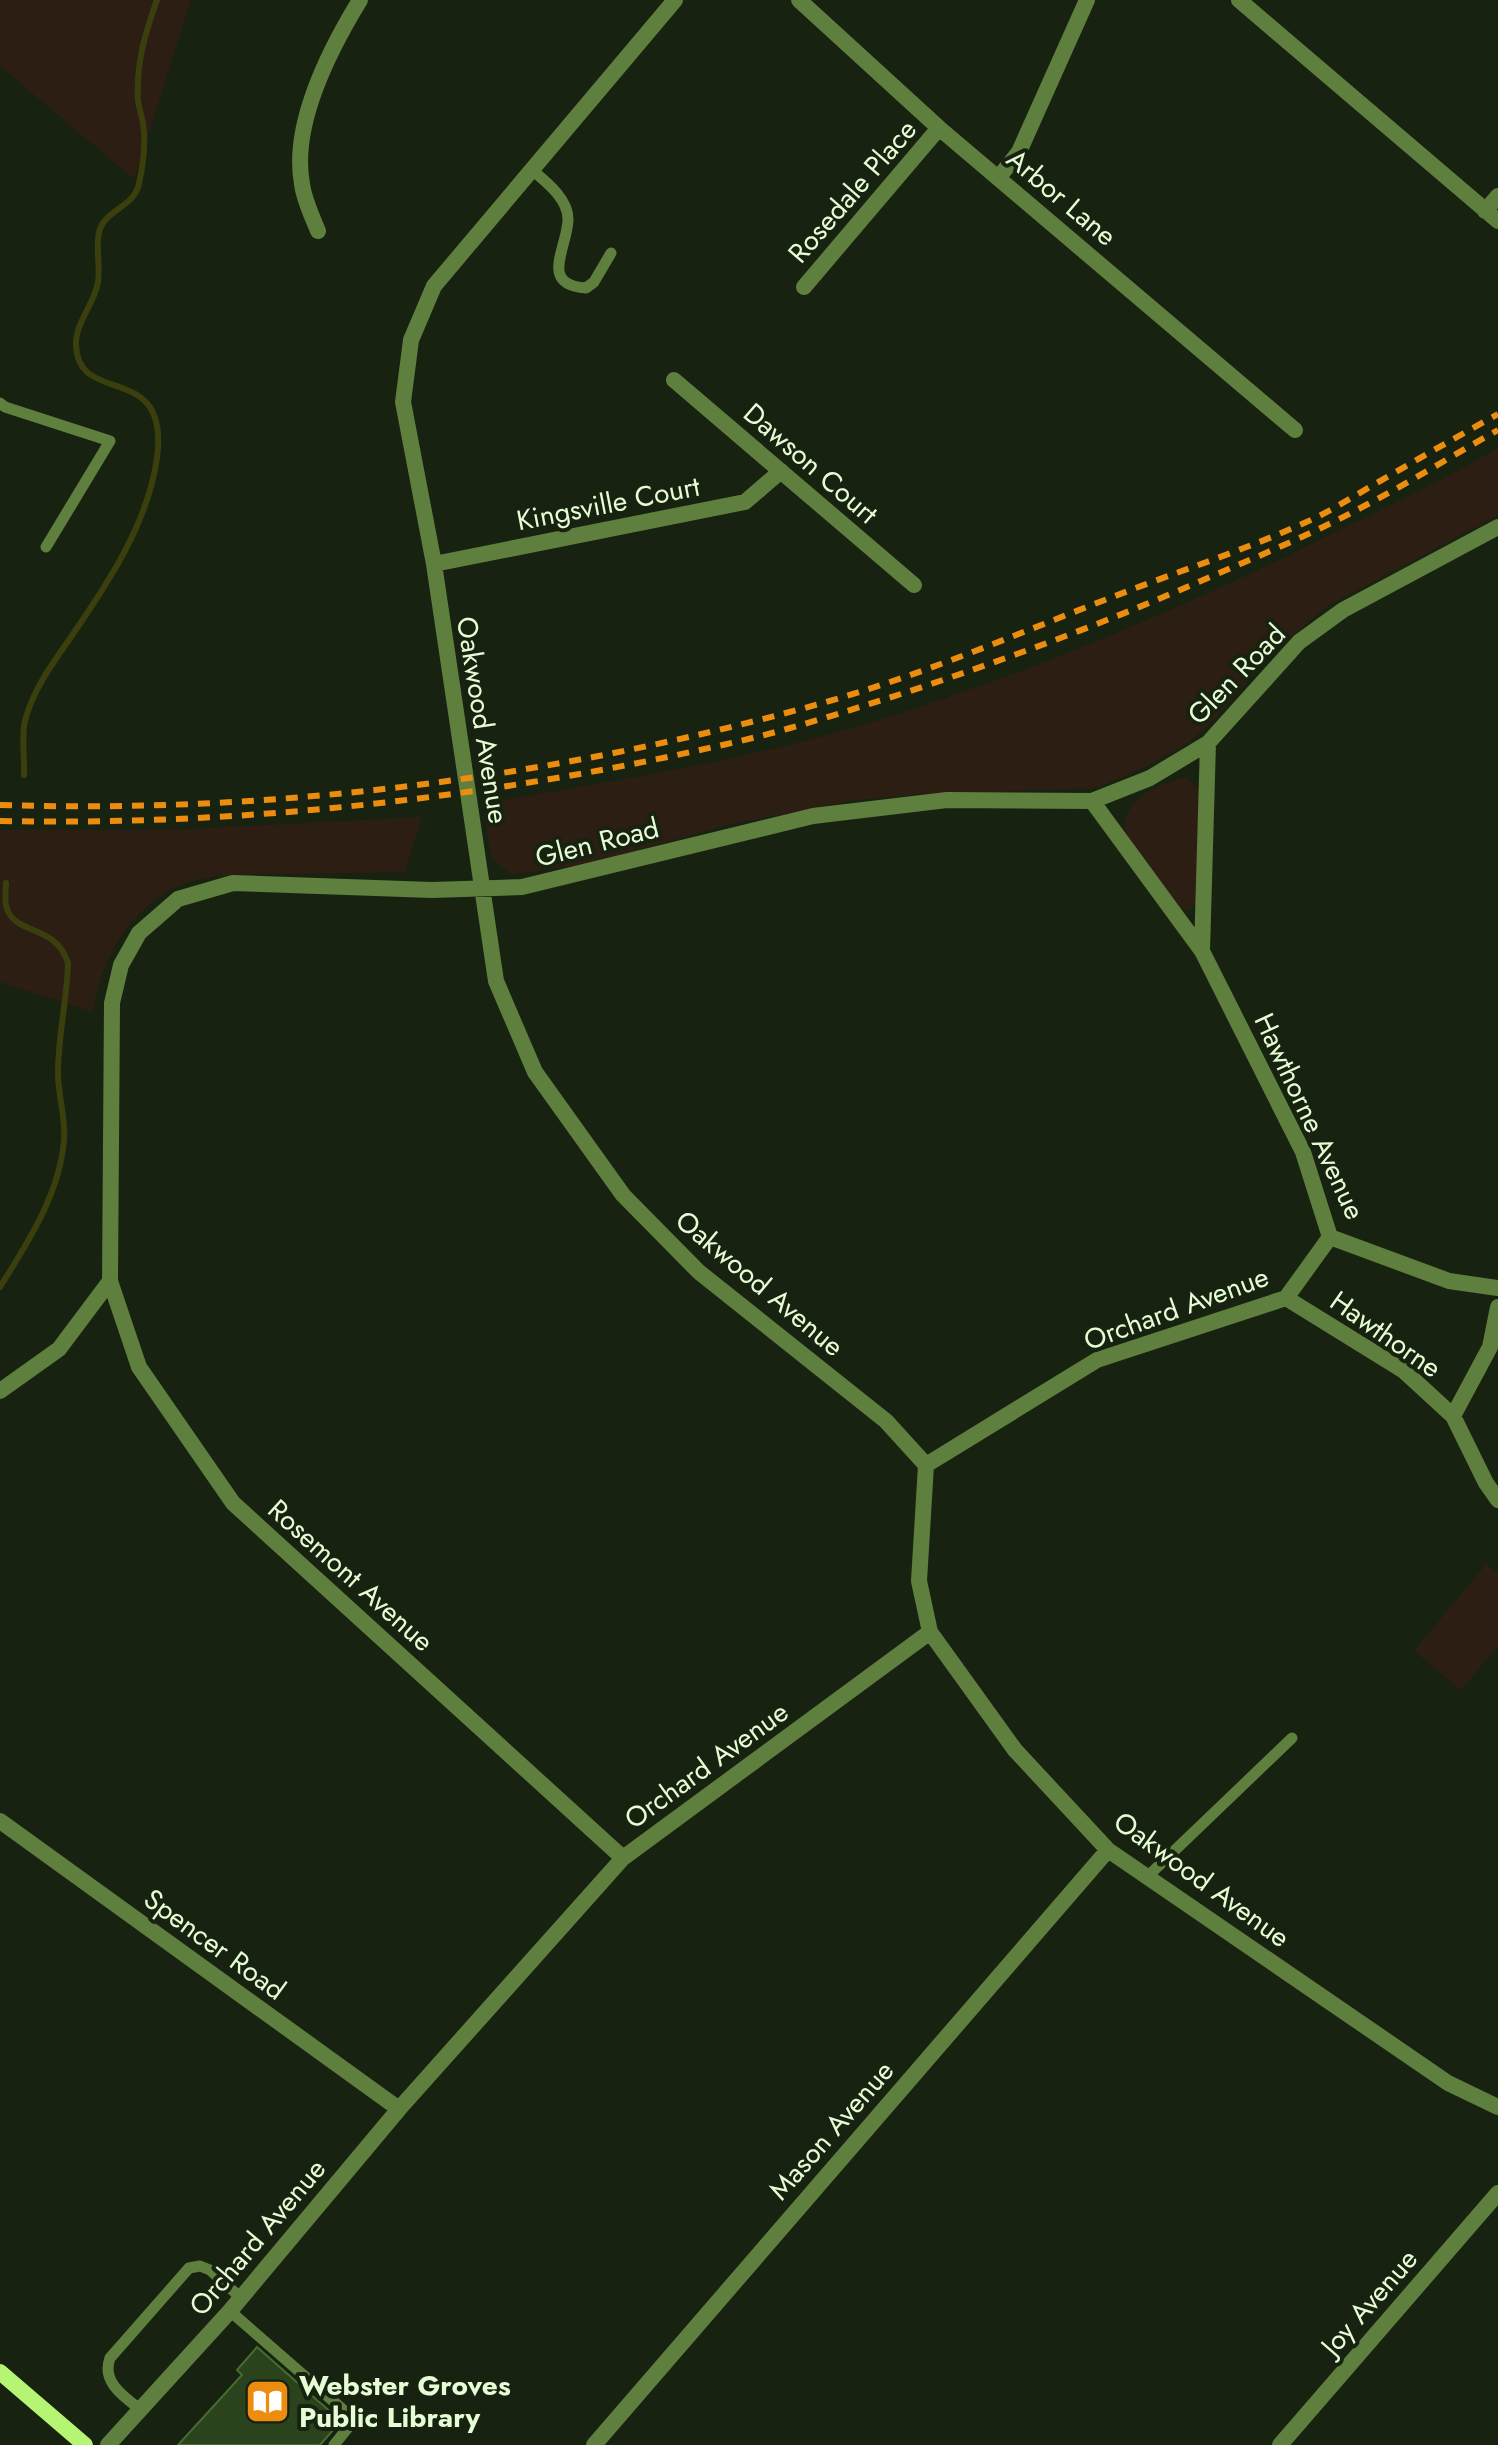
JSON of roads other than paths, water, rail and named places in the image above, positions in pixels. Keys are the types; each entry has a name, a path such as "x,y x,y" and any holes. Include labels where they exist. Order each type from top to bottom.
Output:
{"main road":[{"path":"0,2372 85,2445"}],"street":[{"path":"318,231 302,185 300,150 309,108 341,32 360,0"},
{"name":"Oakwood Avenue","path":"675,0 434,286 411,340 403,402 434,564 496,981 535,1072 623,1195 699,1272 886,1421 926,1465"},
{"name":"Arbor Lane","path":"799,0 939,128 1295,430"},
{"path":"999,177 1019,152 1087,0"},
{"path":"1239,0 1492,216 1498,196"},
{"name":"Rosedale Place","path":"804,287 939,128"},
{"name":"Dawson Court","path":"674,380 914,585"},
{"name":"Kingsville Court","path":"434,564 745,502 781,471"},
{"name":"Glen Road","path":"110,1281 112,1003 121,965 139,933 178,899 233,883 482,890 522,887 813,816 947,800 1092,801 1150,778 1208,743 1299,642 1343,610 1498,527"},
{"name":"Hawthorne Avenue","path":"1202,951 1208,743"},
{"name":"Hawthorne Avenue","path":"1092,801 1202,951 1303,1152 1330,1237 1449,1281 1498,1288"},
{"name":"Orchard Avenue","path":"926,1465 1097,1360 1286,1298 1330,1237"},
{"path":"0,1391 59,1349 110,1281"},
{"name":"Rosemont Avenue","path":"110,1281 139,1367 233,1503 623,1858"},
{"name":"Hawthorne","path":"1286,1298 1404,1371 1453,1416 1486,1483 1498,1500"},
{"path":"1453,1416 1490,1347 1498,1307"},
{"path":"926,1465 919,1581 930,1632"},
{"name":"Oakwood Avenue","path":"930,1632 1015,1750 1108,1850 1448,2083 1498,2107"},
{"name":"Orchard Avenue","path":"108,2445 236,2304 399,2109 623,1858 930,1632"},
{"name":"Spencer Road","path":"0,1821 399,2109"},
{"name":"Mason Avenue","path":"594,2445 1108,1850"},
{"name":"Joy Avenue","path":"1280,2445 1498,2193"}],"lane":[{"path":"531,169 563,202 568,218 558,267 560,278 572,287 586,288 594,282 611,253"},
{"path":"0,403 110,441 46,547"},
{"path":"1147,1877 1292,1738"},
{"path":"141,2410 115,2388 108,2374 110,2358 189,2268 200,2266 210,2270 236,2304 348,2414 351,2419 349,2428 334,2445"}],"waterway":[{"path":"24,775 24,727 34,697 126,549 145,505 157,458 157,427 150,407 138,395 91,375 81,364 76,345 79,329 98,282 100,229 133,197 139,184 144,138 138,100 138,74 145,37 157,0"},
{"path":"0,1287 41,1217 61,1161 64,1132 58,1059 68,963 55,942 12,917 6,906 6,883"}],"railway":[{"path":"0,805 209,803 417,785 624,751 826,702 899,679 1265,540 1329,511 1498,414"},
{"path":"0,821 183,819 366,805 548,780 771,733 976,669 1160,598 1347,515 1498,430"}],"place":[{"name":"Webster Groves Public Library","path":"268,2401"}]}
